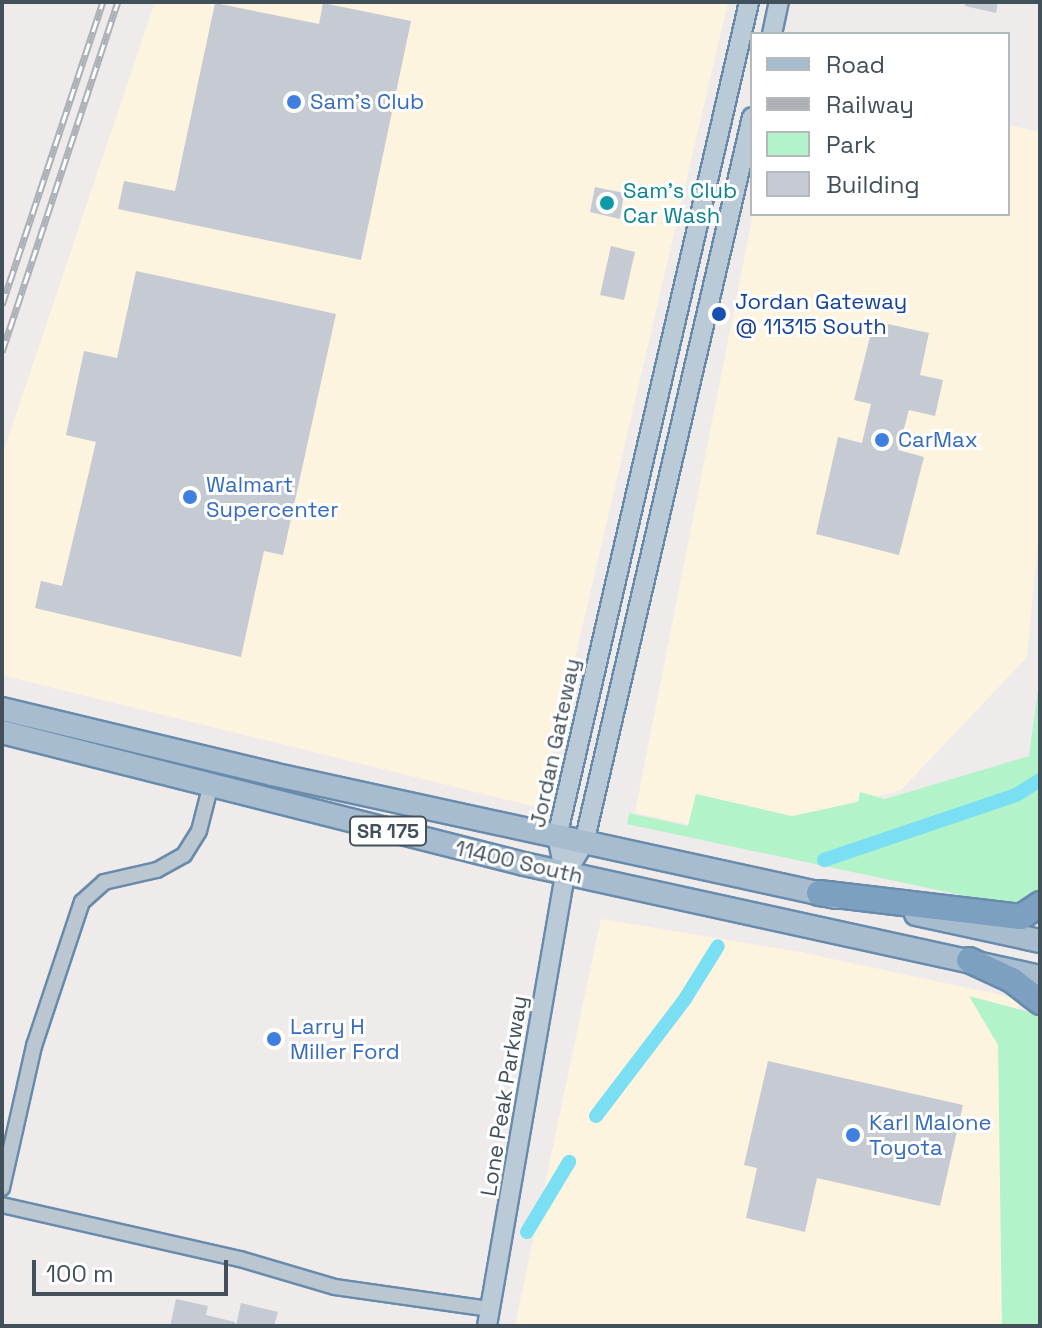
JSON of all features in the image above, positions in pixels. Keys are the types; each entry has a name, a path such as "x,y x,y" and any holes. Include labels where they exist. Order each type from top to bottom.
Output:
{"highway":[{"path":"819,893 1021,917 1040,904"},
{"path":"969,960 1012,980 1040,1002"}],"main road":[{"name":"Jordan Gateway","path":"565,874 557,837 749,2"},
{"path":"772,32 779,2"},
{"path":"723,114 750,119"},
{"path":"565,874 584,843 750,128"},
{"name":"11400 South","path":"2,709 557,837 1040,941"},
{"name":"11400 South","path":"2,732 210,788 565,874 1040,977"},
{"name":"Lone Peak Parkway","path":"488,1318 565,874"}],"street":[{"path":"2,1188 34,1046 82,902 104,882 157,870 184,855 199,831 210,788"},
{"path":"2,1205 240,1259 335,1287 488,1318"}],"shaded area":[{"path":"155,2 728,2 540,808 2,675 2,456"},
{"path":"1010,125 1040,132 1040,518 1027,657 901,790 730,833 635,813 753,216 1010,216"},
{"path":"601,919 800,952 1019,999 1007,1326 515,1326"}],"green space":[{"path":"1040,675 1040,896 1025,902 1008,905 627,824 629,813 688,826 696,794 792,816 858,802 860,792 885,799 1029,756"},
{"path":"969,996 1040,1015 1040,1326 1002,1326 998,1045"}],"building":[{"path":"966,2 998,2 996,13 965,6"},
{"name":"Sam's Club","path":"215,3 319,24 323,3 411,21 361,260 118,209 124,181 175,191"},
{"name":"Sam's Club Car Wash","path":"595,187 624,193 620,219 590,212"},
{"path":"611,246 635,252 624,300 600,295"},
{"name":"Walmart Supercenter","path":"136,271 336,314 283,555 264,551 241,657 35,608 41,581 62,586 96,442 66,435 84,351 117,358"},
{"name":"CarMax","path":"874,321 929,333 920,375 943,380 935,416 909,410 898,450 924,457 899,555 816,534 838,437 862,443 871,404 854,400"},
{"name":"Karl Malone Toyota","path":"768,1061 963,1105 940,1206 817,1178 805,1232 746,1218 757,1168 744,1165"},
{"path":"176,1299 208,1306 206,1315 235,1322 235,1326 170,1326"},
{"path":"241,1303 278,1312 274,1326 236,1326"}],"waterway":[{"path":"824,860 1016,795 1040,780"},
{"path":"596,1116 685,999 718,946"},
{"path":"527,1232 569,1162"}],"railway":[{"path":"2,305 103,2"},
{"path":"2,352 118,2"}],"place":[{"name":"Sam's Club","path":"294,102"},
{"name":"Sam's Club Car Wash","path":"607,203"},
{"name":"Jordan Gateway @ 11315 South","path":"719,314"},
{"name":"CarMax","path":"882,440"},
{"name":"Walmart Supercenter","path":"190,497"},
{"name":"Larry H Miller Ford","path":"274,1039"},
{"name":"Karl Malone Toyota","path":"853,1135"}]}
